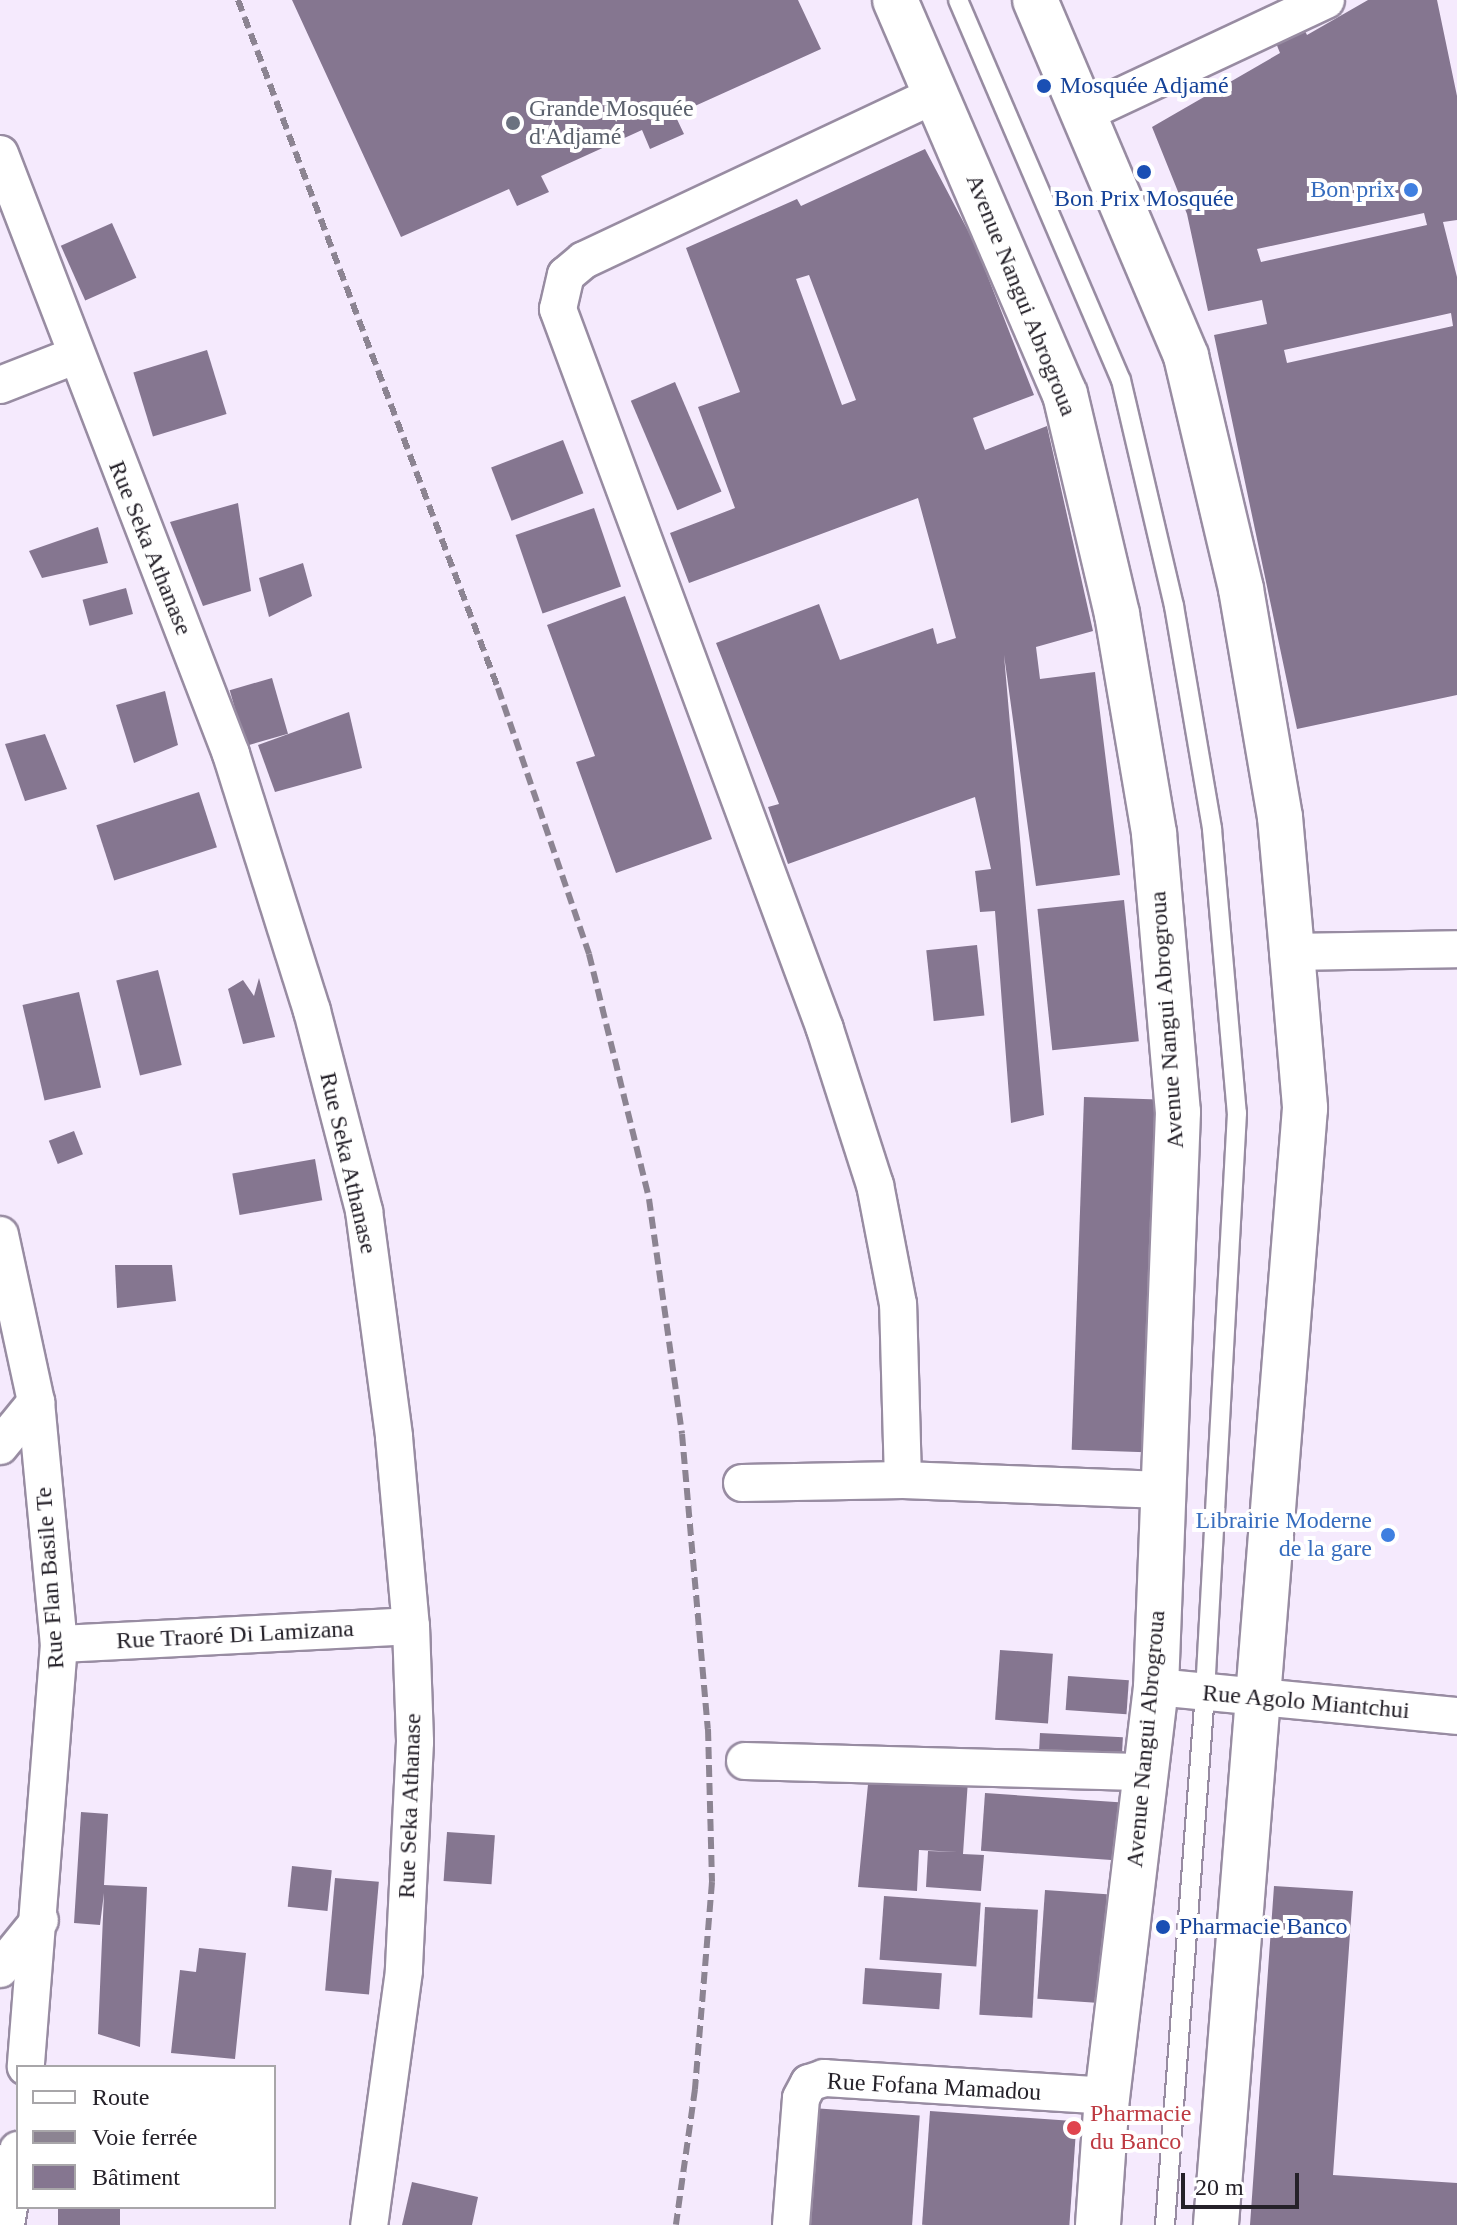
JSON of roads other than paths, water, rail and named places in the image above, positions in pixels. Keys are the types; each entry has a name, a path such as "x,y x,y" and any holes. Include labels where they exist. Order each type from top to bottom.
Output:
{"street":[{"name":"Avenue Nangui Abrogroua","path":"895,0 1065,394 1117,614 1154,833 1178,1112 1156,1687 1107,2096 1098,2225"},
{"path":"1035,0 1186,356 1244,604 1280,817 1305,1108 1255,1694 1216,2225"},
{"path":"1085,113 1326,0"},
{"path":"903,1480 898,1304 875,1185 825,1029 558,309 566,275 584,260 937,94"},
{"name":"Rue Seka Athanase","path":"0,154 74,356 231,754 320,1042 364,1211 411,1626 415,1742 404,1971 369,2225"},
{"path":"0,385 74,356"},
{"path":"1292,952 1457,949"},
{"name":"Rue Flan Basile Te","path":"0,1235 36,1402 59,1644 40,1920 26,2065"},
{"path":"0,1446 36,1402"},
{"path":"742,1483 903,1480 1163,1490"},
{"name":"Rue Traoré Di Lamizana","path":"59,1644 411,1626"},
{"name":"Rue Agolo Miantchui","path":"1156,1687 1205,1693 1255,1694 1457,1716"},
{"path":"745,1761 1146,1772"},
{"path":"0,1969 40,1920"},
{"name":"Rue Fofana Mamadou","path":"791,2225 801,2098 809,2083 824,2078 1107,2096"},
{"path":"6,2225 16,2162"}],"lane":[{"path":"958,0 1121,380 1174,606 1212,829 1237,1113 1205,1693 1165,2225"}],"railway":[{"path":"238,0 498,688 589,954 649,1199 682,1434 708,1729 712,1882 695,2089 676,2225"}],"place":[{"name":"Mosquée Adjamé","path":"1044,86"},
{"name":"Grande Mosquée d'Adjamé","path":"513,123"},
{"name":"Bon Prix Mosquée","path":"1144,172"},
{"name":"Bon prix","path":"1411,190"},
{"name":"Librairie Moderne de la gare","path":"1388,1535"},
{"name":"Pharmacie Banco","path":"1163,1927"},
{"name":"Pharmacie du Banco","path":"1074,2128"}]}
